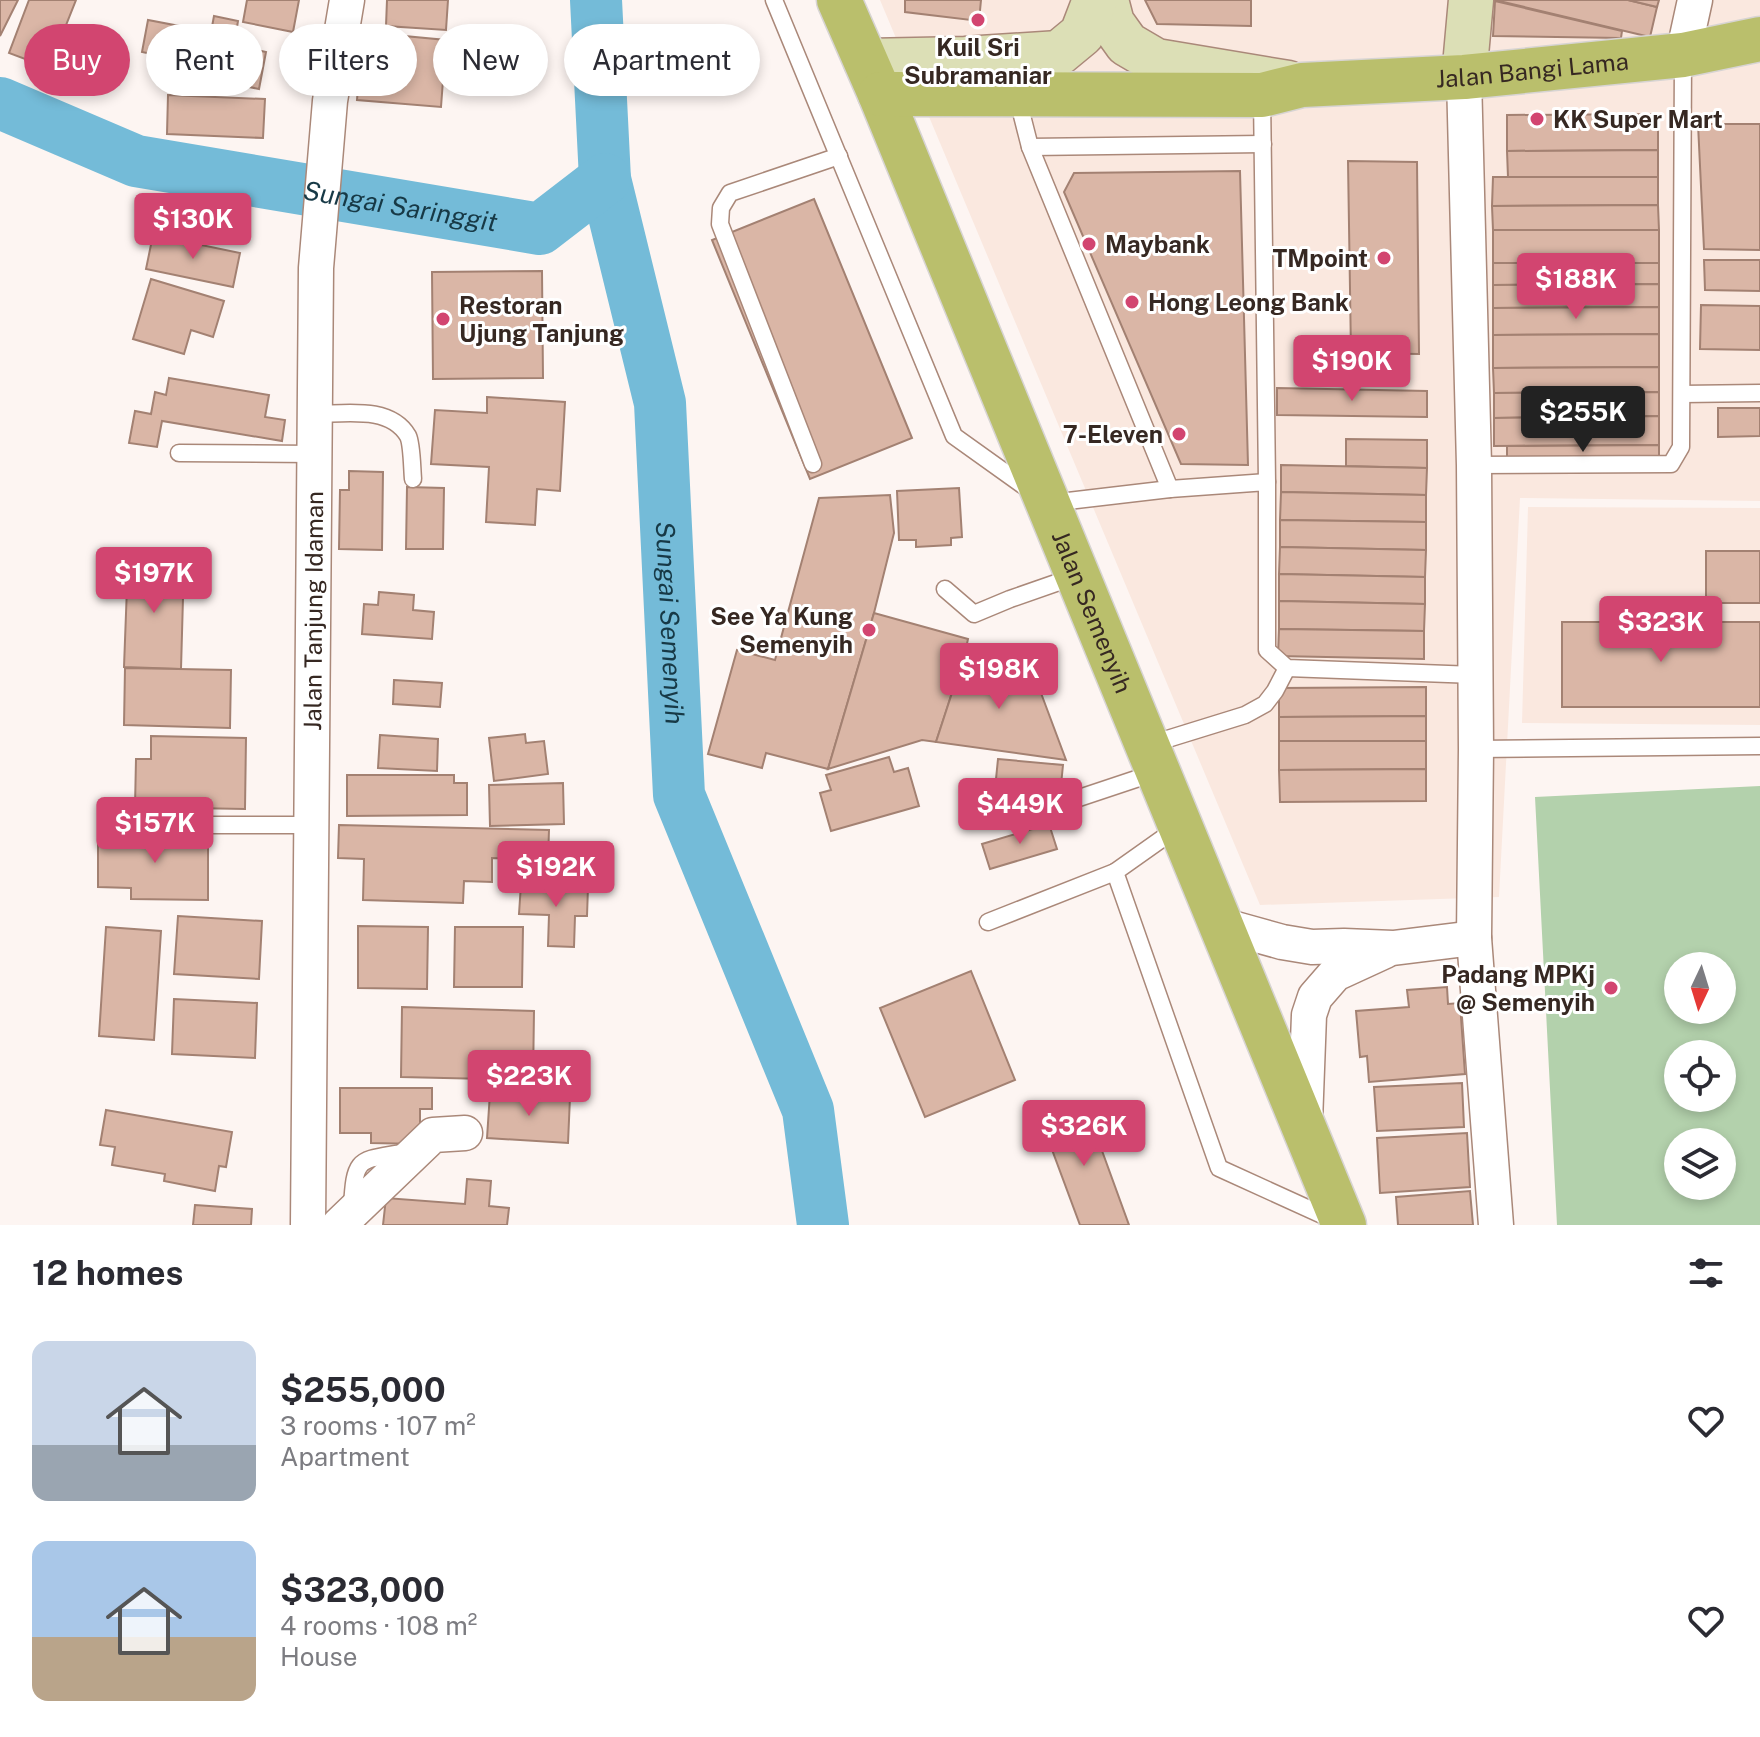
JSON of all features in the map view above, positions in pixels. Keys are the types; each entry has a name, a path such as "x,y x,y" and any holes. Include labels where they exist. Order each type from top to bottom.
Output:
{"main road":[{"name":"Jalan Semenyih","path":"839,0 1344,1225"},
{"name":"Jalan Bangi Lama","path":"873,78 1016,95 1282,90 1464,77 1683,55 1760,39"}],"street":[{"name":"Jalan Tanjung Idaman","path":"308,1225 316,268 330,101 347,0"},
{"path":"873,78 965,59 1059,53 1082,34 1095,0"},
{"name":"Jalan Bangi Lama","path":"1106,0 1112,23 1127,44 1156,61 1282,90"},
{"path":"1471,0 1464,77 1474,465 1474,938 1496,1225"},
{"path":"1683,55 1695,0"},
{"path":"1221,925 1312,947 1393,948 1474,938"},
{"path":"1305,1131 1309,1015 1315,997 1335,974 1393,948"},
{"path":"346,1219 433,1135 465,1133"}],"lane":[{"path":"774,0 954,436 1048,503 1267,482"},
{"path":"1474,465 1671,464 1681,447 1683,55"},
{"path":"1282,90 1263,144 1267,650 1287,668 1475,675"},
{"path":"1016,95 1030,147 1170,489"},
{"path":"1030,147 1263,144"},
{"path":"813,464 720,224 721,208 730,193 839,156"},
{"path":"1682,394 1760,393"},
{"path":"315,414 373,414 393,421 409,437 413,479"},
{"path":"179,453 314,454"},
{"path":"945,589 974,614 1078,575"},
{"path":"993,819 1079,798 1153,758 1245,715 1265,704 1287,668"},
{"path":"1476,749 1760,746"},
{"path":"161,825 312,825"},
{"path":"988,922 1115,872 1180,826"},
{"path":"1115,872 1219,1168 1344,1225"}],"shaded area":[{"path":"880,0 1760,0 1760,501 1520,498 1499,897 1260,905"},
{"path":"1528,507 1760,508 1760,725 1522,723"}],"green space":[{"name":"Padang MPKj @ Semenyih","path":"1760,786 1760,1225 1557,1225 1535,797"}],"building":[{"path":"0,0 18,0 0,36"},
{"path":"29,0 76,0 66,24 24,24 24,59 9,53"},
{"path":"247,0 299,0 294,24 279,24 279,29 243,22"},
{"path":"387,0 448,0 446,24 433,24 433,29 417,28 417,24 386,24"},
{"path":"905,0 981,0 979,21 905,12"},
{"path":"1145,0 1251,0 1251,26 1157,24"},
{"path":"1495,0 1628,0 1657,7 1650,37"},
{"path":"1628,0 1659,0 1657,7"},
{"path":"1495,1 1622,31 1621,38 1493,36"},
{"path":"214,16 238,21 238,24 212,24"},
{"path":"148,20 169,24 147,24"},
{"path":"146,31 146,53 142,52"},
{"path":"417,37 433,39 433,96 442,96 441,107 357,100 357,96 417,96"},
{"path":"168,96 265,99 263,138 167,134"},
{"path":"1658,114 1658,150 1507,151 1507,115"},
{"path":"1698,124 1760,124 1760,250 1704,249"},
{"path":"1658,150 1658,177 1508,177 1507,151"},
{"name":"TMpoint","path":"1348,161 1417,162 1419,354 1351,353"},
{"path":"1240,171 1248,465 1181,464 1064,192 1074,173"},
{"path":"1493,177 1658,177 1658,205 1492,206"},
{"path":"814,199 912,438 810,479 712,240"},
{"path":"1658,205 1659,230 1493,230 1492,206"},
{"path":"1493,230 1659,230 1659,263 1493,263"},
{"path":"153,235 240,253 233,287 146,269"},
{"path":"1704,260 1760,260 1760,291 1705,290"},
{"path":"1493,263 1659,263 1659,284 1493,285"},
{"path":"542,271 543,378 433,379 432,272"},
{"path":"151,279 224,301 213,337 191,330 184,354 133,339"},
{"path":"1659,284 1659,307 1493,308 1493,285"},
{"path":"1701,305 1760,306 1760,350 1700,349"},
{"path":"1659,307 1659,334 1493,335 1493,308"},
{"path":"1659,334 1659,367 1493,368 1493,335"},
{"path":"1659,367 1659,392 1494,393 1493,368"},
{"path":"169,378 269,395 265,417 285,420 282,441 162,421 157,447 129,443 135,411 151,414 155,392 166,395"},
{"path":"1277,388 1427,391 1427,417 1277,415"},
{"path":"1659,392 1659,416 1494,418 1494,393"},
{"path":"487,397 565,402 560,491 537,489 535,525 486,522 489,467 431,464 435,410 487,413"},
{"path":"1718,408 1760,408 1760,436 1718,437"},
{"path":"1659,416 1659,445 1494,446 1494,418"},
{"path":"1346,439 1427,440 1427,468 1346,466"},
{"path":"1659,445 1659,463 1507,464 1507,446"},
{"path":"1281,465 1427,468 1426,495 1281,492"},
{"path":"349,471 383,472 382,550 339,549 340,490 349,490"},
{"path":"407,487 444,488 443,549 406,549"},
{"path":"959,488 962,537 951,538 951,545 916,547 916,540 899,540 897,491"},
{"path":"1281,492 1426,495 1426,522 1280,520"},
{"path":"890,495 894,533 828,769 766,753 762,768 708,754 737,650 775,660 819,498"},
{"path":"1280,520 1426,522 1426,550 1280,547"},
{"path":"1280,547 1426,550 1425,577 1279,574"},
{"path":"1706,551 1760,551 1760,603 1706,603"},
{"path":"128,560 184,562 181,669 124,667"},
{"path":"1279,574 1425,577 1425,604 1279,601"},
{"path":"379,592 414,595 413,610 434,612 432,639 362,634 364,604 378,605"},
{"path":"1279,601 1425,604 1424,631 1279,629"},
{"path":"874,613 968,639 965,653 936,742 922,740 828,769"},
{"path":"1562,622 1760,622 1760,707 1562,707"},
{"path":"1279,629 1424,631 1424,659 1278,656"},
{"path":"965,653 1032,669 1066,760 936,742"},
{"path":"125,668 231,670 230,728 124,725"},
{"path":"394,680 442,683 440,707 393,704"},
{"path":"1426,687 1426,716 1279,717 1279,688"},
{"path":"1426,716 1426,741 1279,741 1279,717"},
{"path":"525,734 526,743 544,741 548,774 494,781 489,738"},
{"path":"380,735 438,739 437,771 378,768"},
{"path":"151,736 246,738 245,809 135,807 136,759 151,759"},
{"path":"1279,741 1426,741 1426,769 1279,770"},
{"path":"889,757 894,772 908,768 919,806 831,831 820,793 831,790 826,775"},
{"path":"998,759 1063,765 1060,795 995,789"},
{"path":"1426,769 1426,801 1280,802 1279,770"},
{"path":"347,775 454,775 454,783 467,783 467,815 347,816"},
{"path":"563,783 564,824 490,826 489,785"},
{"path":"1049,824 1057,849 990,869 982,844"},
{"path":"339,825 549,830 548,860 492,858 492,882 464,881 463,903 363,900 364,859 338,858"},
{"path":"98,834 208,835 208,900 131,899 131,888 98,887"},
{"path":"521,884 588,887 587,916 575,916 574,947 548,946 549,915 519,914"},
{"path":"178,916 262,921 259,979 174,974"},
{"path":"358,926 428,927 427,989 358,988"},
{"path":"106,927 161,931 154,1040 99,1036"},
{"path":"455,927 523,927 522,987 454,987"},
{"path":"971,971 1015,1080 925,1117 880,1008"},
{"path":"1447,987 1448,1004 1460,1003 1465,1074 1369,1082 1367,1056 1360,1057 1356,1011 1409,1007 1407,990"},
{"path":"174,999 257,1003 255,1058 172,1054"},
{"path":"402,1007 534,1011 533,1080 401,1077"},
{"path":"1462,1083 1464,1127 1377,1131 1374,1087"},
{"path":"340,1088 432,1088 432,1109 420,1109 420,1144 371,1143 371,1133 340,1133"},
{"path":"490,1093 570,1097 568,1143 487,1138"},
{"path":"1085,1104 1129,1225 1080,1225 1041,1120"},
{"path":"106,1110 232,1132 226,1167 219,1166 215,1191 164,1181 165,1174 112,1165 115,1147 100,1145"},
{"path":"1467,1133 1470,1187 1380,1193 1377,1138"},
{"path":"467,1179 491,1181 489,1206 509,1208 507,1225 383,1225 386,1198 465,1204"},
{"path":"1470,1191 1473,1225 1398,1225 1396,1197"},
{"path":"195,1205 252,1209 251,1225 193,1225"}],"waterway":[{"name":"Sungai Semenyih","path":"596,0 605,179 660,403 679,795 808,1110 823,1225"},
{"name":"Sungai Saringgit","path":"0,103 136,161 540,229 605,179"}],"place":[{"name":"Kuil Sri Subramaniar","path":"978,20"},
{"name":"KK Super Mart","path":"1537,119"},
{"name":"Maybank","path":"1089,244"},
{"name":"TMpoint","path":"1384,258"},
{"name":"Hong Leong Bank","path":"1132,302"},
{"name":"Restoran Ujung Tanjung","path":"443,319"},
{"name":"7-Eleven","path":"1179,434"},
{"name":"See Ya Kung Semenyih","path":"869,630"},
{"name":"Padang MPKj @ Semenyih","path":"1611,988"}]}
